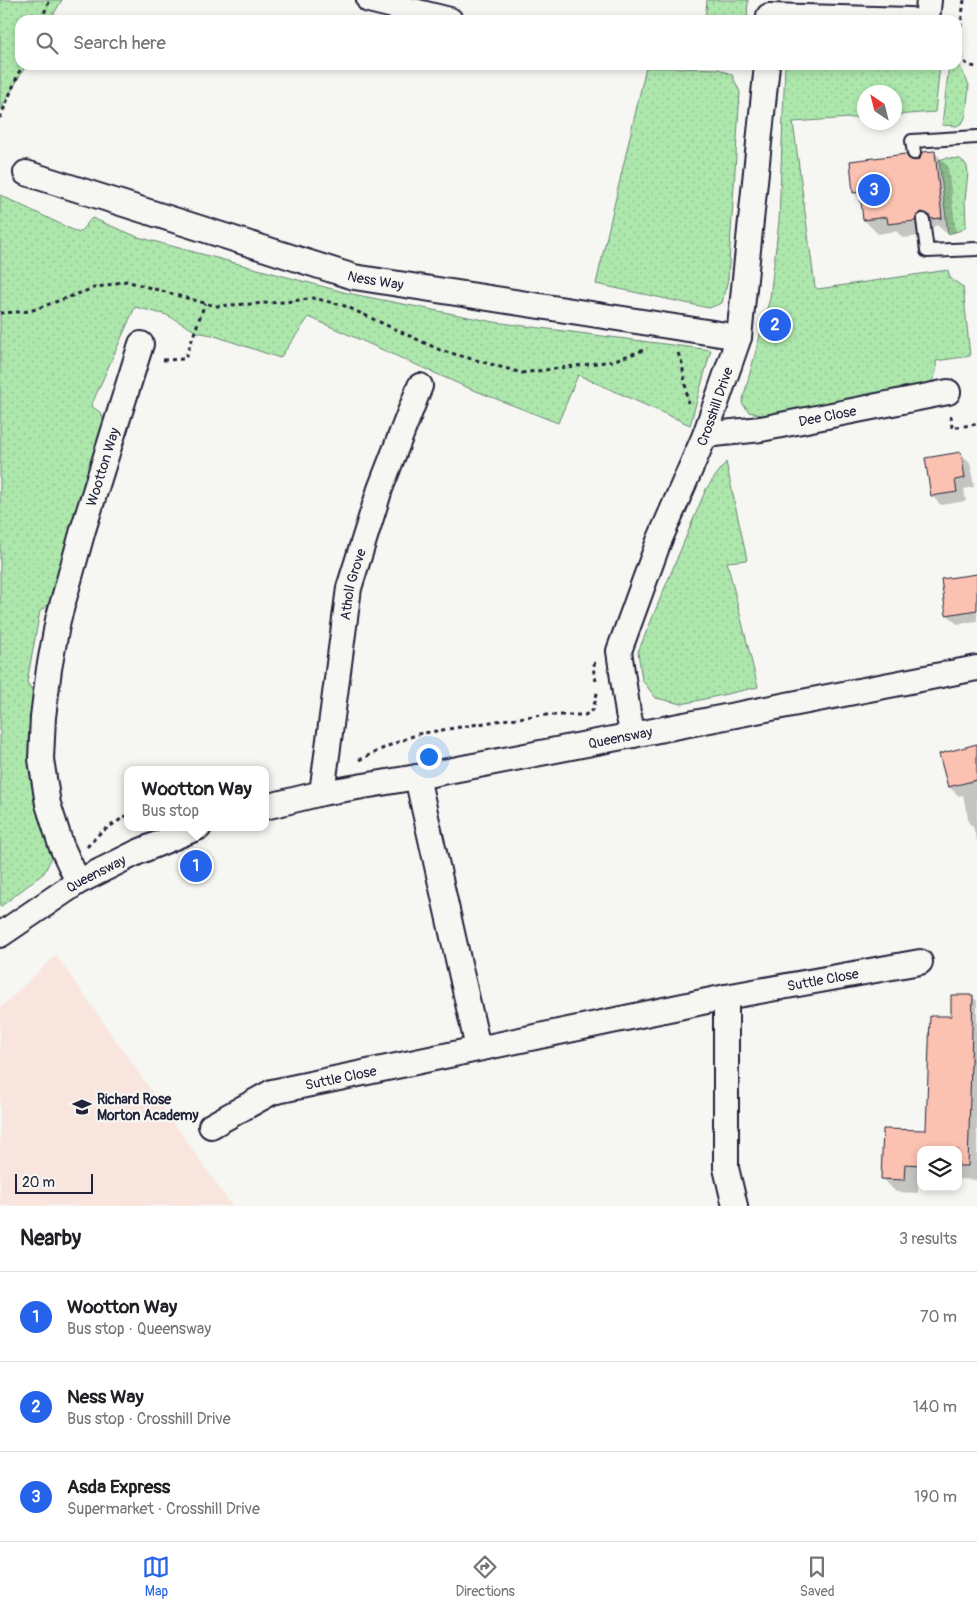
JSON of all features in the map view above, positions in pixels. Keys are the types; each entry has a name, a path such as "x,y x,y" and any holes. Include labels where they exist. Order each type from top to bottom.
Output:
{"street":[{"path":"369,0 430,15"},
{"path":"928,15 929,0"},
{"path":"770,12 822,15"},
{"name":"Crosshill Drive","path":"633,735 619,651 659,541 705,435 740,337 767,70"},
{"name":"Ness Way","path":"26,173 354,277 740,337"},
{"name":"Wootton Way","path":"78,882 61,845 48,804 41,759 43,718 49,668 58,620 83,530 142,344"},
{"name":"Atholl Grove","path":"322,793 349,588 380,489 420,386"},
{"name":"Dee Close","path":"705,435 760,429 948,392"},
{"name":"Queensway","path":"269,807 322,793 418,777 976,670"},
{"path":"418,777 478,1048"},
{"name":"Queensway","path":"0,935 78,882 138,852 190,831"},
{"name":"Suttle Close","path":"211,1126 272,1092 726,997 920,962"},
{"path":"726,997 726,1168 735,1206"}],"lane":[{"path":"914,153 912,141 977,137"},
{"path":"923,220 927,250 977,249"}],"path":[{"path":"43,15 50,0"},
{"path":"962,16 964,0"},
{"path":"962,59 965,63 977,67"},
{"path":"0,118 20,70"},
{"path":"0,313 30,311 94,288 126,281 215,306 286,302 314,298 345,306 440,350 522,373 612,361 655,346"},
{"path":"160,364 163,360 185,359 205,303"},
{"path":"675,345 682,363 689,406"},
{"path":"358,761 418,734 543,715 585,715 593,710 598,690 593,668 595,659"},
{"path":"84,850 100,834 124,817"}],"shaded area":[{"name":"Richard Rose Morton Academy","path":"56,955 232,1206 0,1206 0,1008"}],"green space":[{"path":"0,0 62,0 53,15 15,15 15,70 23,70 0,111"},
{"path":"707,0 748,0 747,15 706,15"},
{"path":"645,70 721,70 732,75 740,92 728,279 722,303 709,308 596,284"},
{"path":"785,70 939,70 935,112 902,114 902,85 857,85 857,117 793,122 815,287 818,289 948,270 950,278 963,287 970,356 936,361 935,375 926,386 773,418 749,412 742,403 770,298 779,221"},
{"path":"948,70 962,70 969,85 966,115 963,122 957,126 942,125"},
{"path":"946,158 960,159 965,163 968,173 965,200 966,226 962,230 948,234 939,160"},
{"path":"0,195 79,233 92,218 138,237 347,293 494,322 711,350 690,425 578,375 558,423 466,387 309,317 280,358 212,335 197,332 167,315 135,307 91,406 101,413 107,426 52,602 40,611 27,682 32,690 34,705 29,741 33,793 52,857 44,873 0,907"},
{"path":"726,462 747,560 727,562 758,687 682,704 656,698 642,680 638,652 706,489"}],"building":[{"path":"935,151 942,218 931,219 929,215 922,212 918,214 915,221 888,224 887,217 863,220 860,192 853,193 850,161 906,154 908,158 915,161 920,159 922,152"},
{"path":"961,452 965,478 955,480 957,492 931,496 925,458"},
{"path":"977,574 977,610 946,615 941,579"},
{"path":"977,744 977,780 948,787 939,754"},
{"path":"951,995 973,995 968,1166 962,1166 962,1146 917,1146 917,1165 905,1164 904,1180 881,1179 883,1129 926,1130 930,1016 951,1016"}],"place":[{"name":"Asda Express","path":"874,190"},
{"name":"Ness Way","path":"775,325"},
{"name":"Wootton Way","path":"196,866"},
{"name":"Richard Rose Morton Academy","path":"82,1107"}]}
